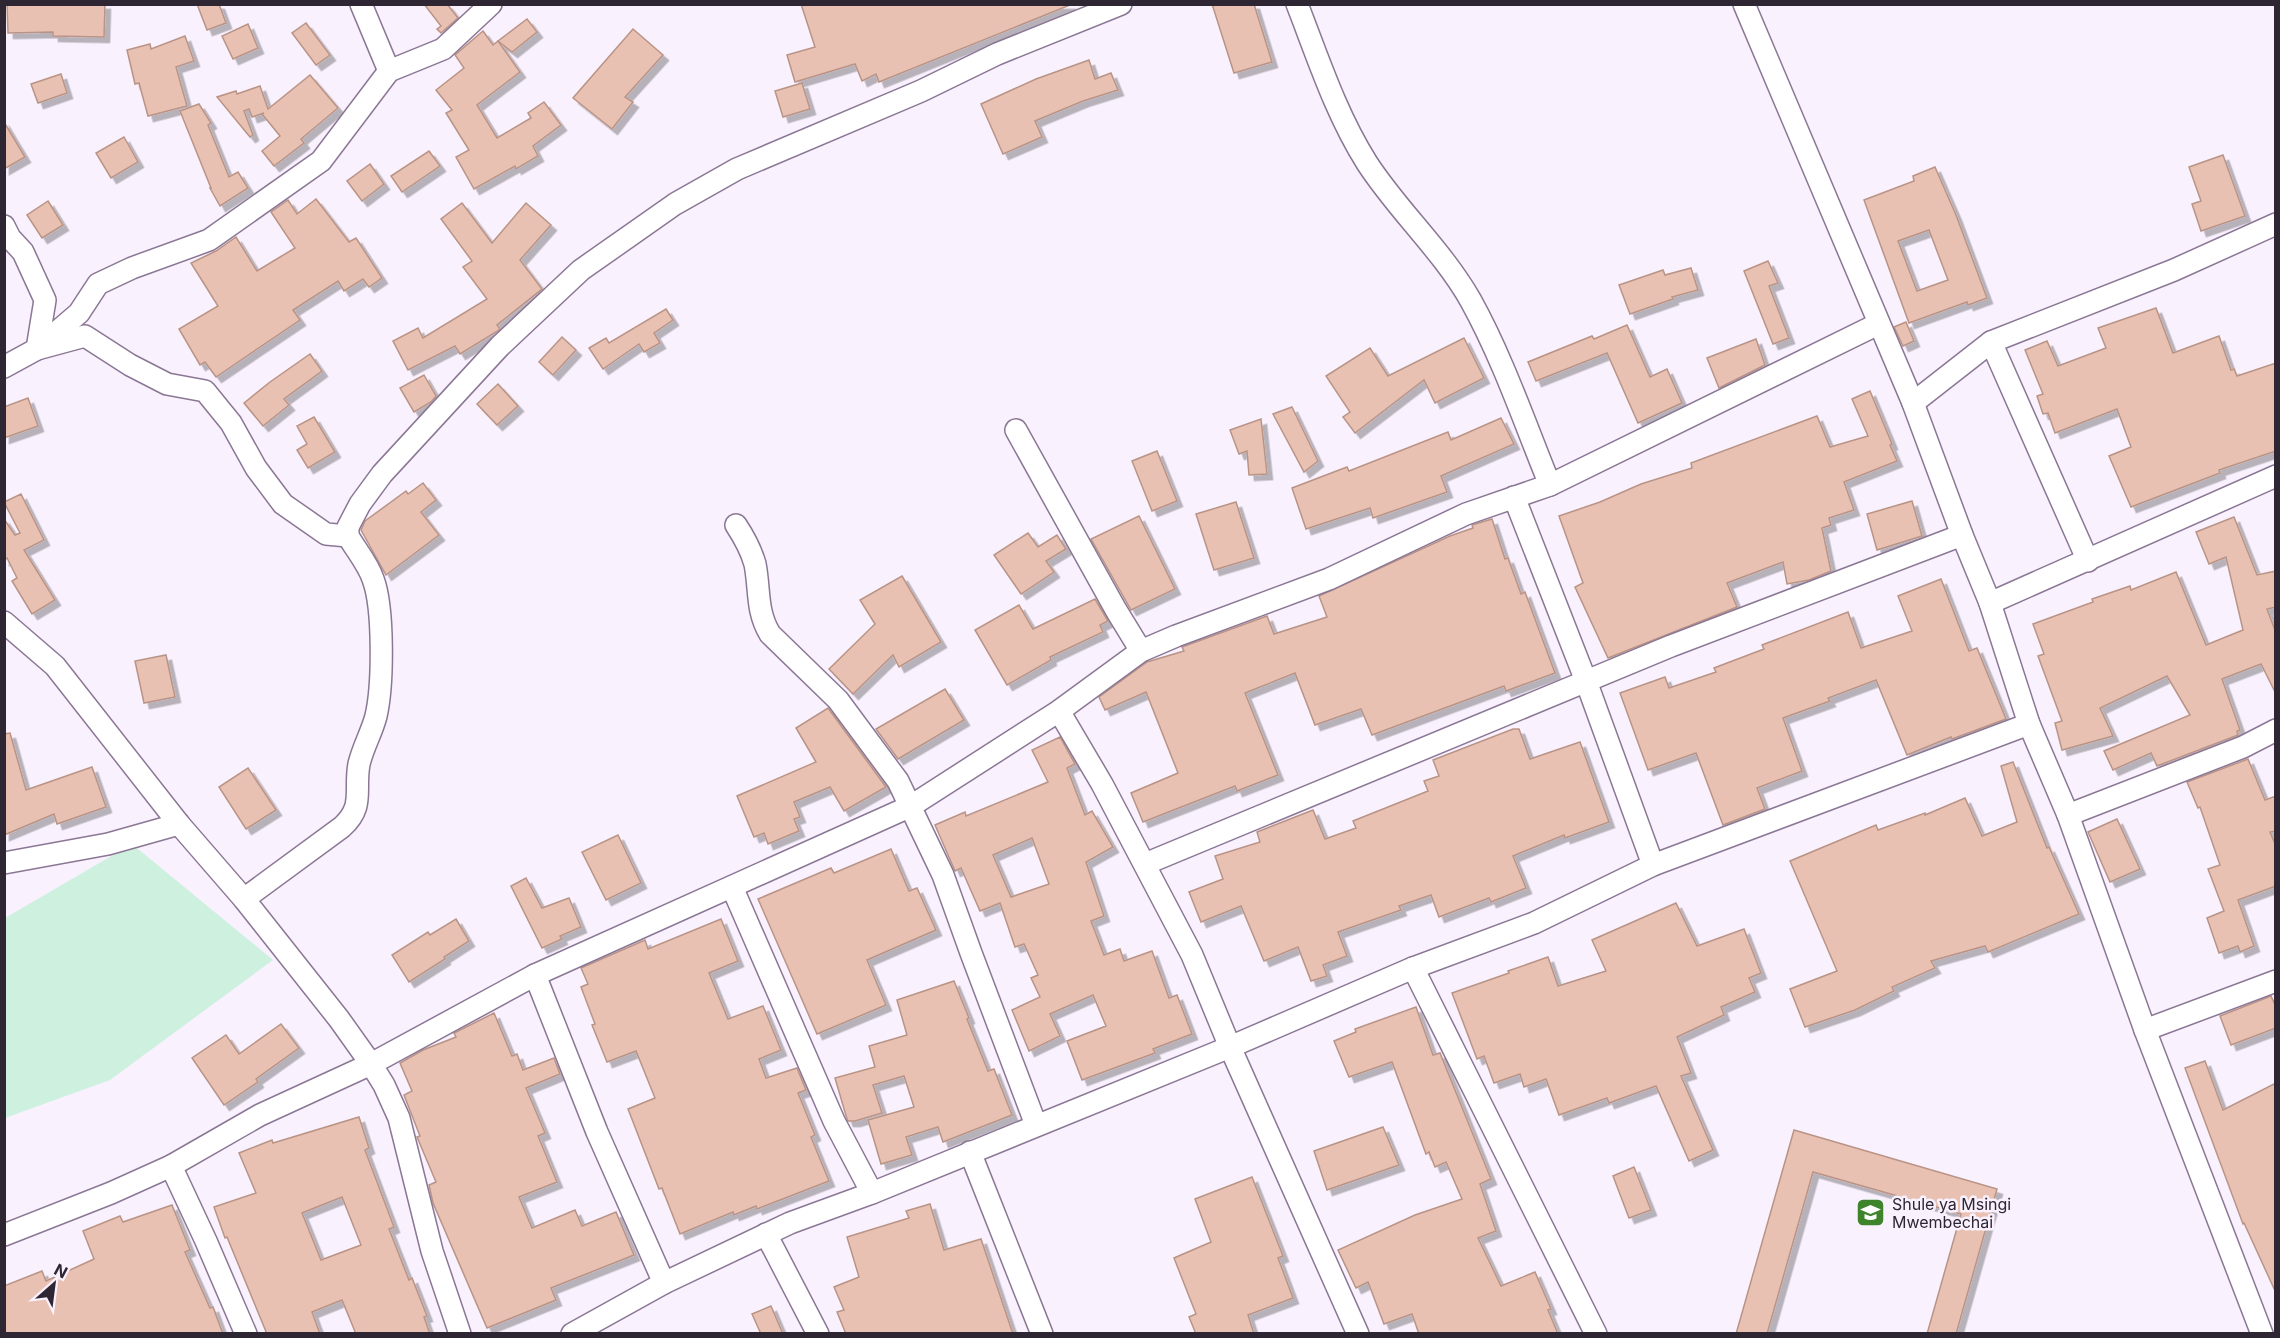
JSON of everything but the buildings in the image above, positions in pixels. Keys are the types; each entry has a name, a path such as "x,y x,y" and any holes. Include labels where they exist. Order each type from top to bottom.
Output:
{"street":[{"path":"361,4 389,71"},
{"path":"4,367 37,348 79,313 98,284 132,268 209,240 321,161 389,71 443,50 491,4"},
{"path":"244,899 342,827 351,819 357,808 359,764 376,717 381,683 379,601 374,580 348,536 348,527 360,504 382,474 500,346 581,270 675,204 737,169 921,91 997,54 1121,4"},
{"path":"1297,4 1333,97 1366,161 1384,187 1453,272 1472,302 1508,381 1550,485"},
{"path":"1744,4 1913,403 1962,536 1990,603 2029,724 2068,815 2145,1030 2262,1334"},
{"path":"1913,403 1991,342 2174,270 2276,224"},
{"path":"4,226 10,238 23,252 45,300 37,348"},
{"path":"4,1235 111,1193 171,1166 260,1115 371,1064 535,975 911,806 1059,711 1141,651 1329,579 1466,514 1550,485 1878,324"},
{"path":"37,348 85,336 130,365 167,384 205,391 231,423 256,468 283,504 326,534 348,536"},
{"path":"1991,342 2088,561"},
{"path":"1016,430 1141,651"},
{"path":"1990,603 2276,476"},
{"path":"1514,497 1586,681 1653,865"},
{"path":"736,525 746,540 755,564 759,605 764,624 770,634 838,700 878,751 911,806 944,875 1036,1125"},
{"path":"1145,864 1586,681 1962,536"},
{"path":"4,622 55,666 179,824 244,899 339,1019 371,1064 384,1085 399,1118 432,1251 460,1334"},
{"path":"1059,711 1102,784 1192,955 1230,1047 1358,1334"},
{"path":"572,1334 664,1283 766,1234 1230,1047 1413,968 1534,923 1653,865 2029,724"},
{"path":"2068,815 2243,747 2276,730"},
{"path":"4,863 108,844 179,824"},
{"path":"732,887 834,1121 872,1193"},
{"path":"1413,968 1596,1334"},
{"path":"535,975 597,1132 664,1283"},
{"path":"2145,1030 2276,981"},
{"path":"970,1152 1042,1334"},
{"path":"171,1166 246,1334"},
{"path":"766,1234 818,1334"}],"green space":[{"path":"132,844 273,960 110,1080 5,1118 5,918"}],"place":[{"name":"Shule ya Msingi Mwembechai","path":"1871,1213"}]}
